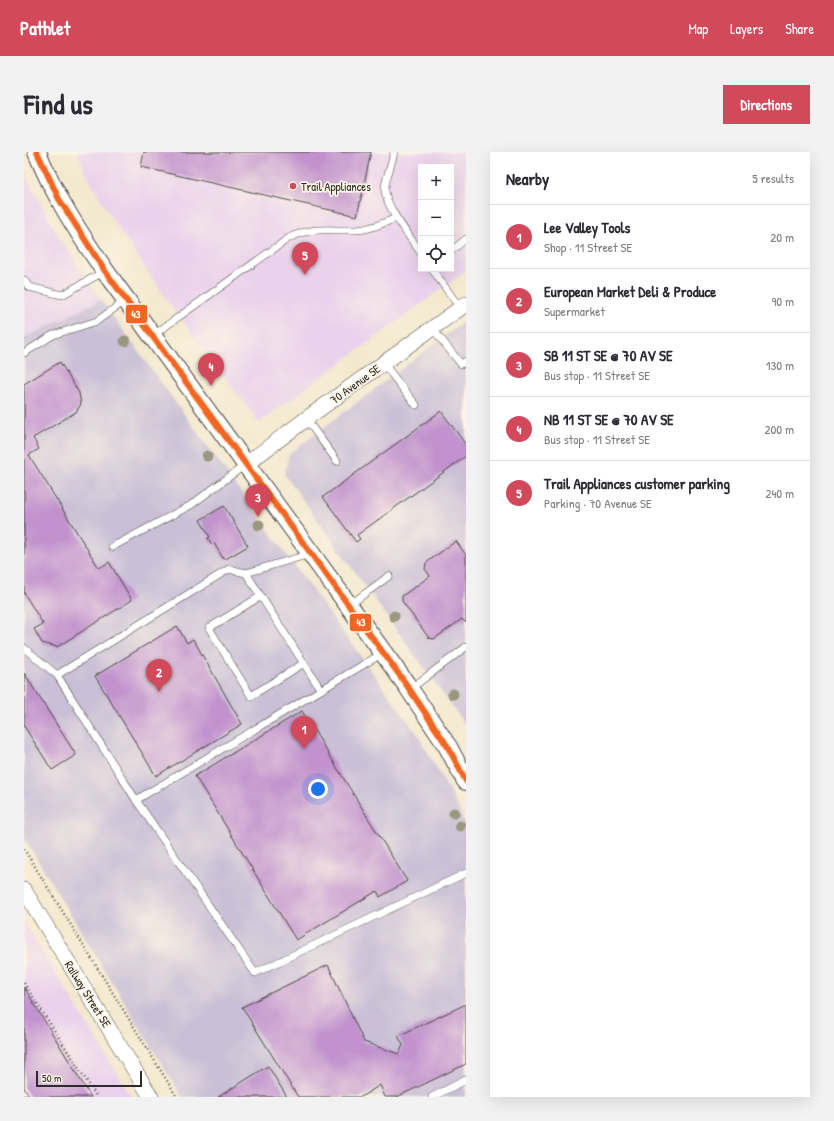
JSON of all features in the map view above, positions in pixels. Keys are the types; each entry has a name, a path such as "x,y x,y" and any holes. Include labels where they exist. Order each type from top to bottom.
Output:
{"street":[{"path":"37,152 46,175 74,224 105,271 245,465 410,689 464,773"},
{"name":"70 Avenue SE","path":"245,465 306,419 463,306"},
{"name":"Railway Street SE","path":"24,890 151,1097"}],"lane":[{"path":"394,152 385,189 396,218 418,249"},
{"path":"152,336 283,242 302,231 321,229 356,230 371,227 396,218"},
{"path":"454,248 466,240"},
{"path":"24,280 29,288 62,295 105,271"},
{"path":"435,272 463,306"},
{"path":"24,353 53,335 97,321 126,300"},
{"path":"432,328 461,364 466,360"},
{"path":"383,363 416,405"},
{"path":"306,419 337,461"},
{"path":"112,547 191,505 245,465"},
{"path":"57,675 229,570 246,573 311,554"},
{"path":"246,573 321,690"},
{"path":"348,606 389,576"},
{"path":"261,596 209,628 251,696 304,663"},
{"path":"410,689 466,647"},
{"path":"24,648 57,675 136,800 255,973 466,873"},
{"path":"136,800 383,653"},
{"path":"432,1097 466,1080"}],"path":[{"path":"24,849 177,1097"},
{"path":"24,983 97,1097"}],"shaded area":[{"path":"77,152 466,152 466,271 259,423 172,307 120,231 88,177"},
{"path":"24,170 28,181 57,234 101,300 24,338"},
{"path":"101,300 418,735 459,808 466,827 466,1097 182,1097 24,838 24,338"},
{"path":"466,320 466,726 284,474 289,454"},
{"path":"24,922 132,1097 24,1097"}],"building":[{"name":"Trail Appliances","path":"144,152 371,152 357,216 141,167"},
{"path":"60,362 79,393 81,404 76,412 33,438 39,449 29,455 99,568 109,562 132,600 57,647 42,643 34,629 43,624 24,593 24,384"},
{"path":"441,411 466,445 466,456 357,535 360,539 356,542 323,497"},
{"path":"224,506 248,546 224,560 214,543 212,545 208,538 210,537 200,520"},
{"path":"456,541 466,555 466,623 462,619 434,639 429,638 402,601 402,596 430,576 425,569 426,563"},
{"path":"177,626 187,643 193,639 242,724 156,776 95,676"},
{"path":"24,673 76,755 52,770 24,726"},
{"path":"302,711 407,881 380,897 377,891 296,940 195,776"},
{"path":"328,965 364,1042 399,1054 403,1045 398,1036 466,1004 466,1064 397,1097 385,1097 380,1085 361,1097 298,1097 242,1007"},
{"path":"24,987 91,1097 30,1097 24,1088"},
{"path":"268,1066 287,1097 218,1097"}],"transit line":[{"name":"43","path":"37,152 59,199 105,271 406,684 448,747 466,781"}],"place":[{"name":"Trail Appliances","path":"293,186"},
{"name":"Trail Appliances customer parking","path":"305,275"},
{"name":"NB 11 ST SE @ 70 AV SE","path":"211,386"},
{"name":"SB 11 ST SE @ 70 AV SE","path":"258,517"},
{"name":"European Market Deli & Produce","path":"159,692"},
{"name":"Lee Valley Tools","path":"304,749"}]}
